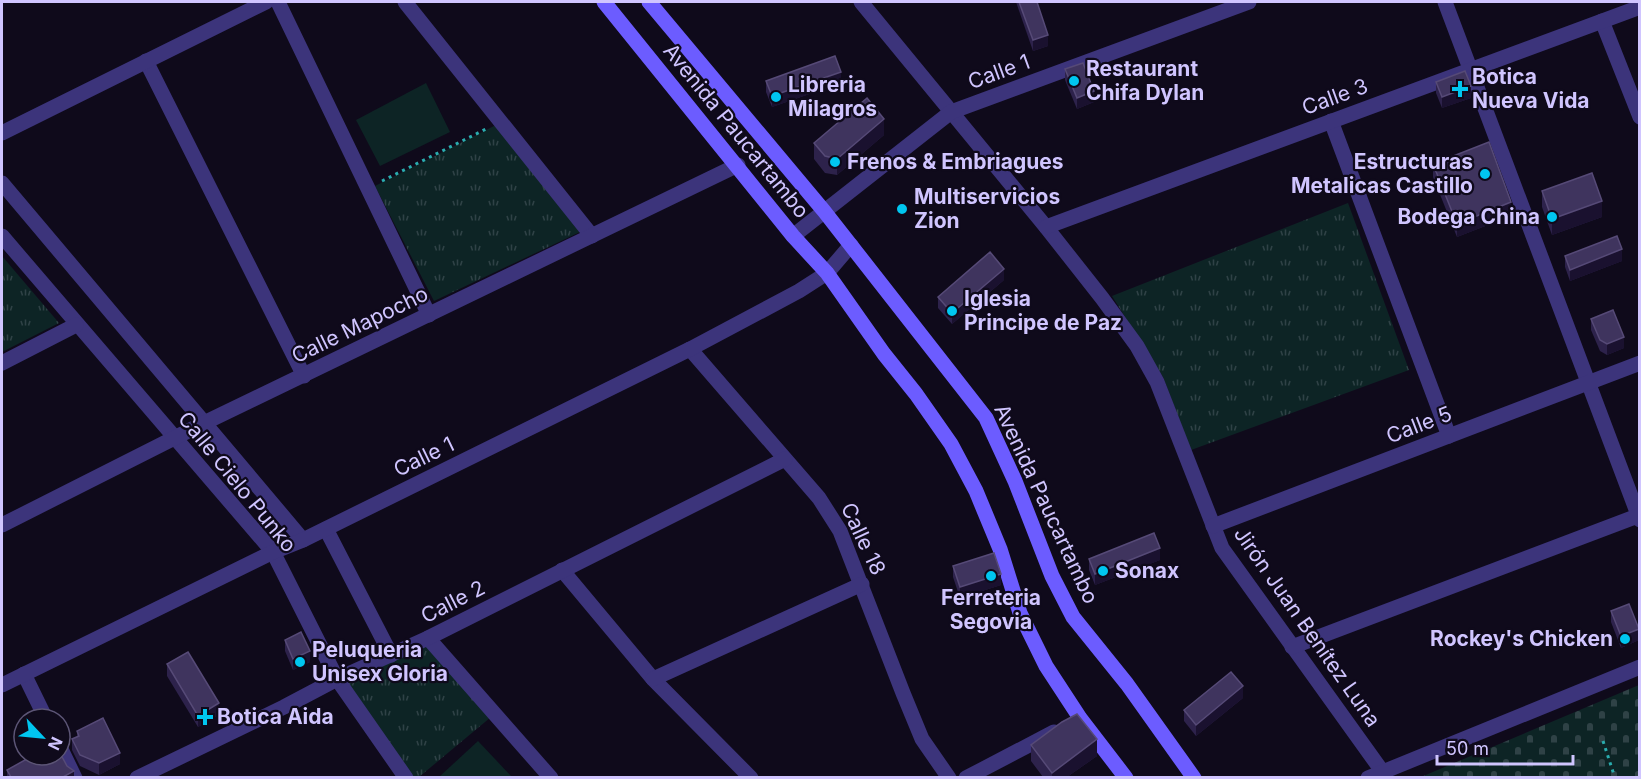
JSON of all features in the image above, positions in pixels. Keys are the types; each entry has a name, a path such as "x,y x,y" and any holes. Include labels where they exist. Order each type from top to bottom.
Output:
{"main road":[{"name":"Avenida Paucartambo","path":"604,2 794,236 827,273 951,444 976,491 1000,549 1020,613 1046,666 1080,718 1126,777"},
{"name":"Avenida Paucartambo","path":"649,2 824,211 986,418 1015,481 1052,576 1073,617 1127,684 1194,777"}],"street":[{"path":"2,133 266,2"},
{"path":"278,2 429,315"},
{"path":"405,2 592,236"},
{"name":"Jirón Juan Benítez Luna","path":"861,2 1046,227 1102,298 1147,363 1157,382 1222,548 1292,647 1375,774"},
{"name":"Calle 1","path":"794,236 951,112 1249,2"},
{"path":"1292,647 1639,517 1445,2"},
{"name":"Calle 3","path":"1046,227 1640,7"},
{"path":"1602,21 1640,117"},
{"path":"146,62 304,376"},
{"path":"1331,121 1449,436"},
{"name":"Calle Mapocho","path":"2,525 204,423 738,165"},
{"name":"Calle Cielo Punko","path":"2,183 303,540"},
{"name":"Calle Cielo Punko","path":"2,236 273,552 337,679 404,777"},
{"name":"Calle 1","path":"2,685 273,552 326,529 690,349 799,291 827,273 851,245"},
{"path":"2,363 76,325"},
{"name":"Calle 18","path":"690,349 819,498 840,531 922,739 949,777"},
{"name":"Calle 5","path":"1213,526 1640,363"},
{"name":"Calle 2","path":"137,777 284,707 337,679 428,638 785,459"},
{"path":"326,529 391,655"},
{"path":"562,570 653,680 751,777"},
{"path":"653,680 862,584"},
{"path":"428,638 551,777"},
{"path":"1375,774 1640,667"},
{"path":"24,674 40,707"},
{"path":"966,777 1080,718"}],"path":[{"path":"368,188 501,121"},
{"path":"1603,741 1615,777"}],"green space":[{"path":"426,83 450,132 380,166 356,120"},
{"path":"498,124 580,232 434,301 375,186"},
{"path":"1348,203 1409,370 1191,450 1163,377 1112,296"},
{"path":"2,256 59,323 2,352"},
{"path":"426,643 491,717 419,777 411,777 341,687"},
{"path":"1639,685 1639,777 1421,777"},
{"path":"478,741 512,777 439,777"}],"building":[{"path":"1019,2 1037,2 1048,35 1033,40"},
{"path":"835,56 841,72 772,96 766,81"},
{"path":"1083,63 1094,91 1077,98 1065,69"},
{"path":"1465,71 1471,86 1442,97 1436,82"},
{"path":"867,98 884,119 837,159 825,156 814,143"},
{"path":"1489,142 1511,202 1457,224 1433,164"},
{"path":"1592,173 1602,201 1552,219 1542,191"},
{"path":"1617,236 1622,249 1570,270 1565,256"},
{"path":"990,252 1004,269 952,313 938,297"},
{"path":"1613,310 1624,337 1607,344 1600,340 1591,319"},
{"path":"1154,533 1160,548 1095,574 1089,559"},
{"path":"994,553 1001,574 960,587 953,566"},
{"path":"1629,604 1639,629 1621,636 1611,611"},
{"path":"301,632 310,651 293,659 285,640"},
{"path":"188,652 219,703 198,716 167,664"},
{"path":"1231,672 1243,686 1196,725 1184,710"},
{"path":"1077,714 1097,739 1052,773 1031,745"},
{"path":"103,718 120,753 99,763 80,755 72,739 79,736 77,731"},
{"path":"12,767 68,767 74,771 63,777 11,777 7,770"}],"place":[{"name":"Restaurant Chifa Dylan","path":"1074,81"},
{"name":"Botica Nueva Vida","path":"1460,89"},
{"name":"Libreria Milagros","path":"776,97"},
{"name":"Frenos & Embriagues","path":"835,162"},
{"name":"Estructuras Metalicas Castillo","path":"1485,174"},
{"name":"Multiservicios Zion","path":"902,209"},
{"name":"Bodega China","path":"1552,217"},
{"name":"Iglesia Principe de Paz","path":"952,311"},
{"name":"Sonax","path":"1103,571"},
{"name":"Ferreteria Segovia","path":"991,576"},
{"name":"Rockey's Chicken","path":"1625,639"},
{"name":"Peluqueria Unisex Gloria","path":"300,662"},
{"name":"Botica Aida","path":"205,717"}]}
